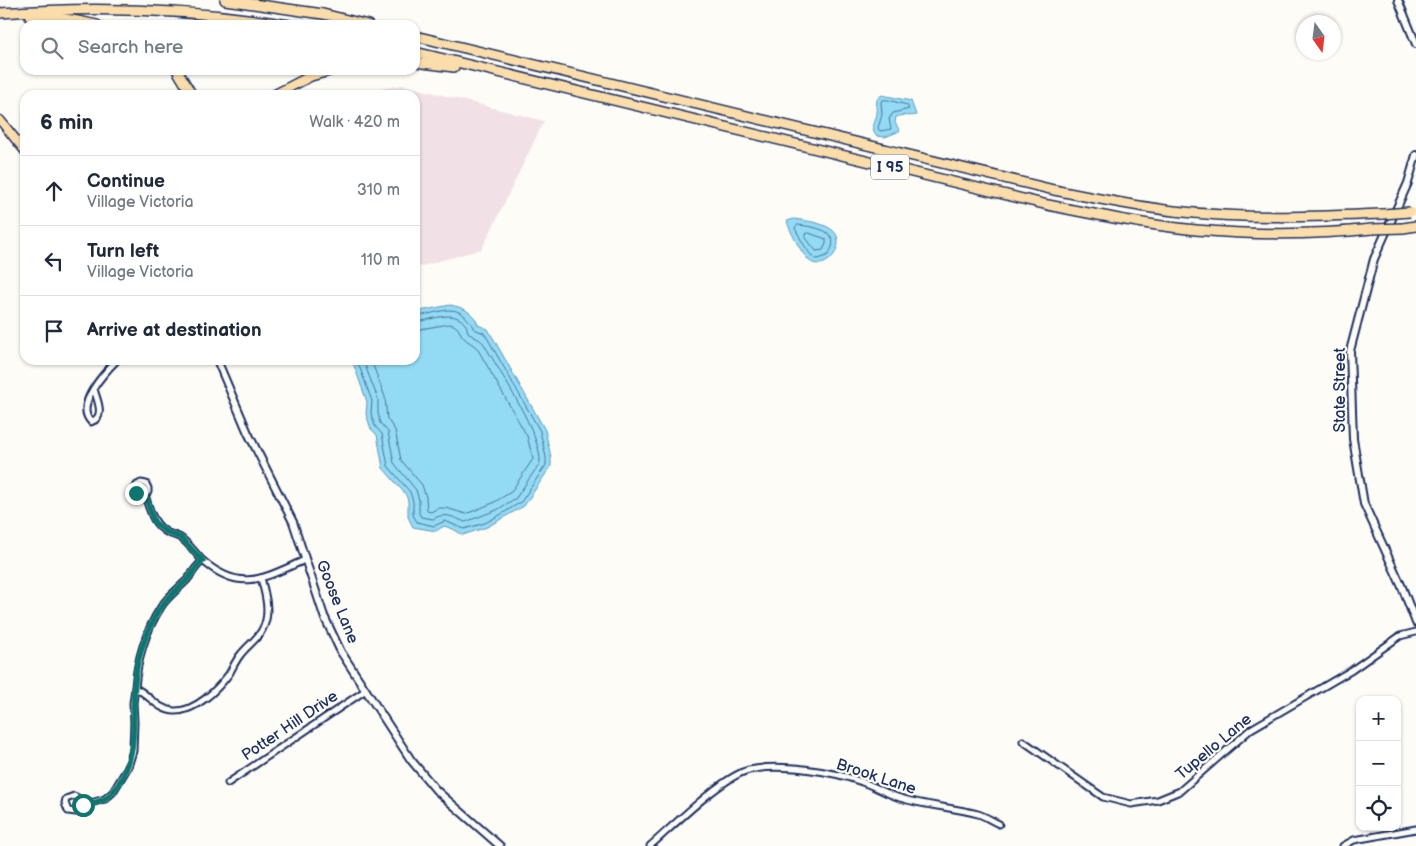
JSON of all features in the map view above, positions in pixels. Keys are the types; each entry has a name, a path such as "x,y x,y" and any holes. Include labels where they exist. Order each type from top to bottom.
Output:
{"highway":[{"path":"225,0 323,14 348,20"},
{"path":"0,14 68,9 156,10 258,20"},
{"path":"0,18 42,17 72,20"},
{"name":"I 95","path":"420,37 988,174 1115,202 1175,211 1247,216 1308,217 1413,211"},
{"name":"I 95","path":"420,53 1039,203 1126,220 1195,230 1267,233 1337,233 1416,226"},
{"path":"420,62 527,79"},
{"path":"180,75 189,90"},
{"path":"284,90 315,75"}],"main road":[{"path":"0,120 20,145"}],"street":[{"path":"1398,0 1416,44"},
{"name":"State Street","path":"1416,155 1408,183 1374,260 1350,351 1353,439 1364,504 1402,587 1416,623"},
{"path":"94,389 100,415 91,422 85,412 89,396 94,389 113,365"},
{"name":"Goose Lane","path":"219,365 252,442 293,522 324,616 341,652 411,760 436,790 500,846"},
{"path":"145,495 154,522 166,532 181,538 203,561 224,576 241,581 261,578 305,560"},
{"path":"83,805 105,799 113,792 128,767 132,751 133,703 138,666 142,652 162,606 187,580 197,565 203,561"},
{"path":"135,688 143,692 152,702 166,710 184,711 218,688 240,655 264,627 267,611 261,578"},
{"name":"Tupello Lane","path":"1023,741 1103,797 1131,804 1158,800 1180,791 1250,729 1352,670 1400,636 1416,632"},
{"name":"Potter Hill Drive","path":"228,783 366,690"},
{"name":"Brook Lane","path":"650,846 729,780 748,770 786,768 820,772 862,782 882,792 921,804 980,815 998,824"},
{"path":"1344,846 1354,840 1416,829"}],"shaded area":[{"path":"403,85 544,121 482,249 420,267 420,90 375,90"}],"water":[{"path":"882,95 911,101 916,115 896,117 895,123 900,131 885,137 877,136 873,130 877,113 877,101"},
{"path":"794,219 822,225 831,229 836,234 838,246 831,258 820,264 813,263 806,257 788,225 787,221"},
{"path":"450,305 459,307 474,317 478,325 488,329 545,430 551,457 551,466 524,506 487,527 463,535 444,526 436,531 413,527 408,517 406,495 383,468 377,435 371,429 366,414 367,402 354,365 420,365 420,311"}],"route":[{"path":"83,805 105,799 113,792 128,767 132,751 136,674 149,631 162,606 187,580 197,565 203,561 181,538 166,532 154,522 145,495 140,496 136,493"}]}
